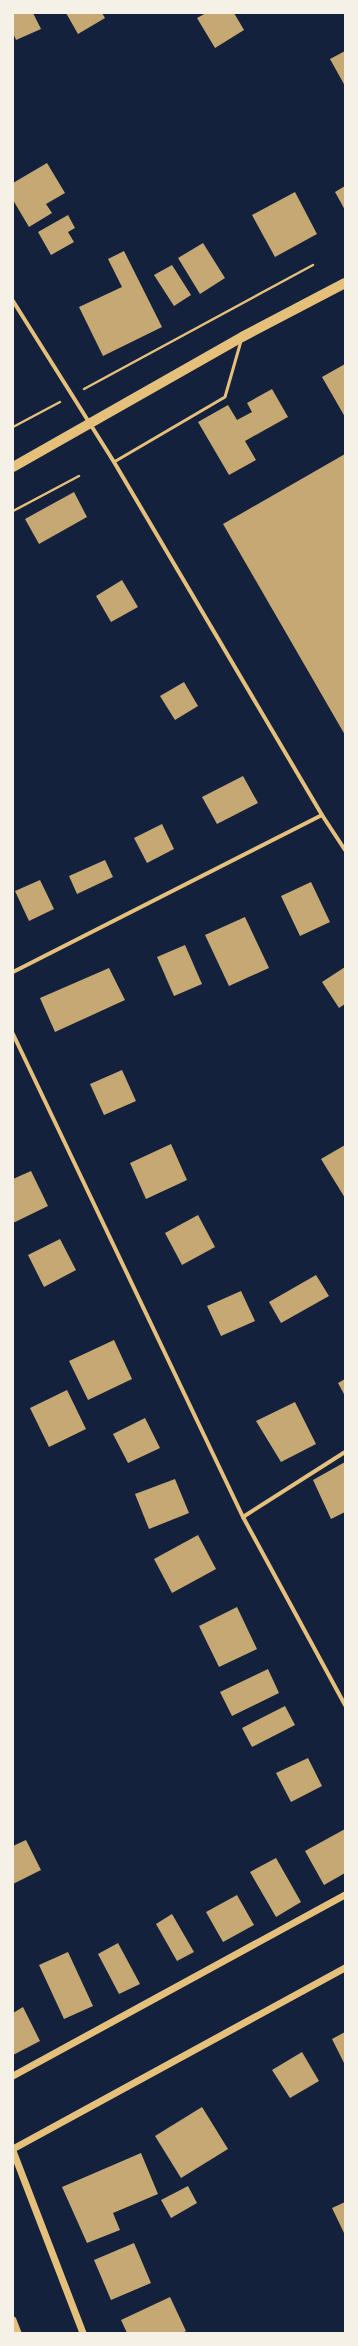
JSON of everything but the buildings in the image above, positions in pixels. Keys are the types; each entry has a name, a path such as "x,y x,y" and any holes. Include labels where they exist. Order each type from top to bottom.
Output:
{"main road":[{"path":"13,467 242,337 345,283"}],"street":[{"path":"13,301 114,462 322,815 345,850"},
{"path":"13,972 322,815"},
{"path":"13,1034 244,1517 345,1705"},
{"path":"244,1517 345,1452"},
{"path":"13,2076 345,1895"},
{"path":"83,2333 13,2150 345,1968"},
{"path":"13,2320 18,2333"}],"lane":[{"path":"114,462 225,397 242,337"}],"path":[{"path":"13,428 313,265"},
{"path":"13,511 79,476"}]}
